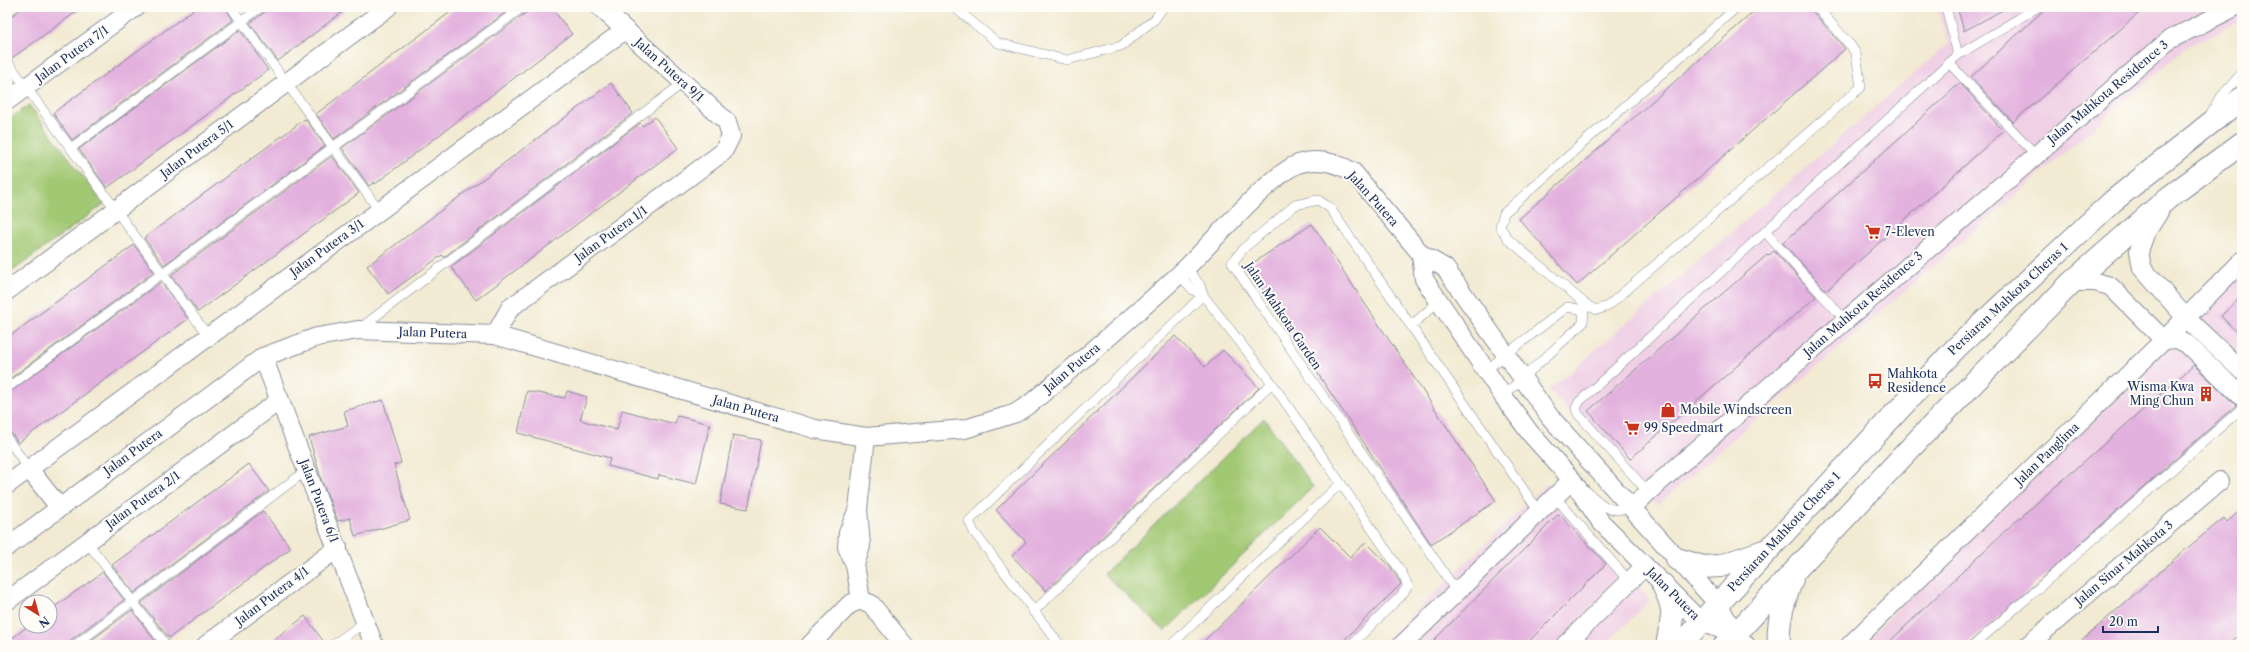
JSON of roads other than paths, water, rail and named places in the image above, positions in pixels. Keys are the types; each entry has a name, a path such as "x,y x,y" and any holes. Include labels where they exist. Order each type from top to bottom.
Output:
{"main road":[{"name":"Persiaran Mahkota Cheras 1","path":"1680,645 1956,348 2113,201 2242,98"},
{"path":"1735,641 1797,569 2072,282 2168,198 2242,143"},
{"path":"1677,559 1703,567 1720,566 1768,549"},
{"path":"1779,645 1779,622 1784,600 1797,569"},
{"path":"1663,585 1672,602 1674,615 1667,645"}],"street":[{"name":"Jalan Putera 7/1","path":"7,101 136,7"},
{"name":"Jalan Putera 5/1","path":"7,291 388,7"},
{"name":"Jalan Putera 9/1","path":"600,7 727,122 730,136"},
{"name":"Jalan Mahkota Residence 3","path":"1632,508 1648,492 1844,320 2169,40 2235,7"},
{"name":"Jalan Putera 3/1","path":"7,485 625,30"},
{"name":"Jalan Putera 1/1","path":"495,335 510,308 723,152 730,136"},
{"name":"Jalan Putera","path":"7,546 263,357 318,337 358,330 495,335 815,429 866,437 964,429 1016,413 1031,403 1183,271 1279,176 1301,163 1327,161 1340,165 1353,172 1421,254 1445,268 1550,417 1718,604 1735,641"},
{"path":"2168,198 2144,234 2139,251 2142,268 2186,318 2242,371"},
{"name":"Jalan Putera","path":"1421,254 1424,279 1503,396 1530,433 1572,480 1601,522 1701,622 1735,641"},
{"name":"Jalan Panglima","path":"1850,645 2164,340 2242,261"},
{"path":"2072,282 2095,282 2110,286 2164,340 2177,339 2187,344 2242,397"},
{"name":"Jalan Putera 6/1","path":"263,357 338,548 364,622 374,645"},
{"name":"Jalan Putera 2/1","path":"7,601 280,400"},
{"path":"861,600 855,566 861,546 858,509 866,437"},
{"path":"29,469 59,507"},
{"path":"1402,645 1572,480"},
{"name":"Jalan Sinar Mahkota 3","path":"2028,645 2220,481"},
{"name":"Jalan Putera 4/1","path":"206,645 338,548"},
{"path":"1565,645 1645,566"},
{"path":"810,645 850,604 861,600 871,604 904,645"}],"lane":[{"path":"231,7 379,210"},
{"path":"70,148 261,7"},
{"path":"7,388 523,7"},
{"path":"954,7 998,43 1067,60 1121,46 1155,19 1162,7"},
{"path":"1586,308 1509,240 1500,227 1504,213 1737,7"},
{"path":"1486,370 1567,307 1598,310 1608,306 1861,87 1856,54 1851,46 1817,7"},
{"path":"1946,7 1958,55"},
{"path":"1648,492 1578,414 1576,408 1579,402 1958,55 2038,7"},
{"path":"7,61 208,336"},
{"path":"1949,63 2035,154"},
{"path":"2203,128 2219,99 2242,73"},
{"path":"358,330 683,83"},
{"name":"Jalan Mahkota Garden","path":"1457,592 1232,263 1244,248 1295,205 1318,200 1330,208 1412,325 1539,512"},
{"path":"1765,232 1844,320"},
{"path":"1183,271 1192,290 1203,295 1272,383 1402,573 1408,586 1400,597 1351,645"},
{"path":"1060,645 1033,612 974,532 969,521 1203,295"},
{"path":"1412,325 1439,301"},
{"path":"1503,396 1583,323 1586,308"},
{"path":"1033,612 1272,383"},
{"path":"1974,645 2242,408"},
{"path":"7,438 29,469"},
{"path":"75,645 307,470"},
{"path":"1572,480 1615,512 1632,508"},
{"path":"1171,645 1341,483"},
{"path":"1555,497 1630,581"},
{"path":"87,542 166,645"},
{"path":"333,645 364,622"}],"place":[{"name":"7-Eleven","path":"1873,232"},
{"name":"Mahkota Residence","path":"1875,381"},
{"name":"Wisma Kwa Ming Chun","path":"2206,394"},
{"name":"Mobile Windscreen","path":"1668,410"},
{"name":"99 Speedmart","path":"1632,428"}]}
